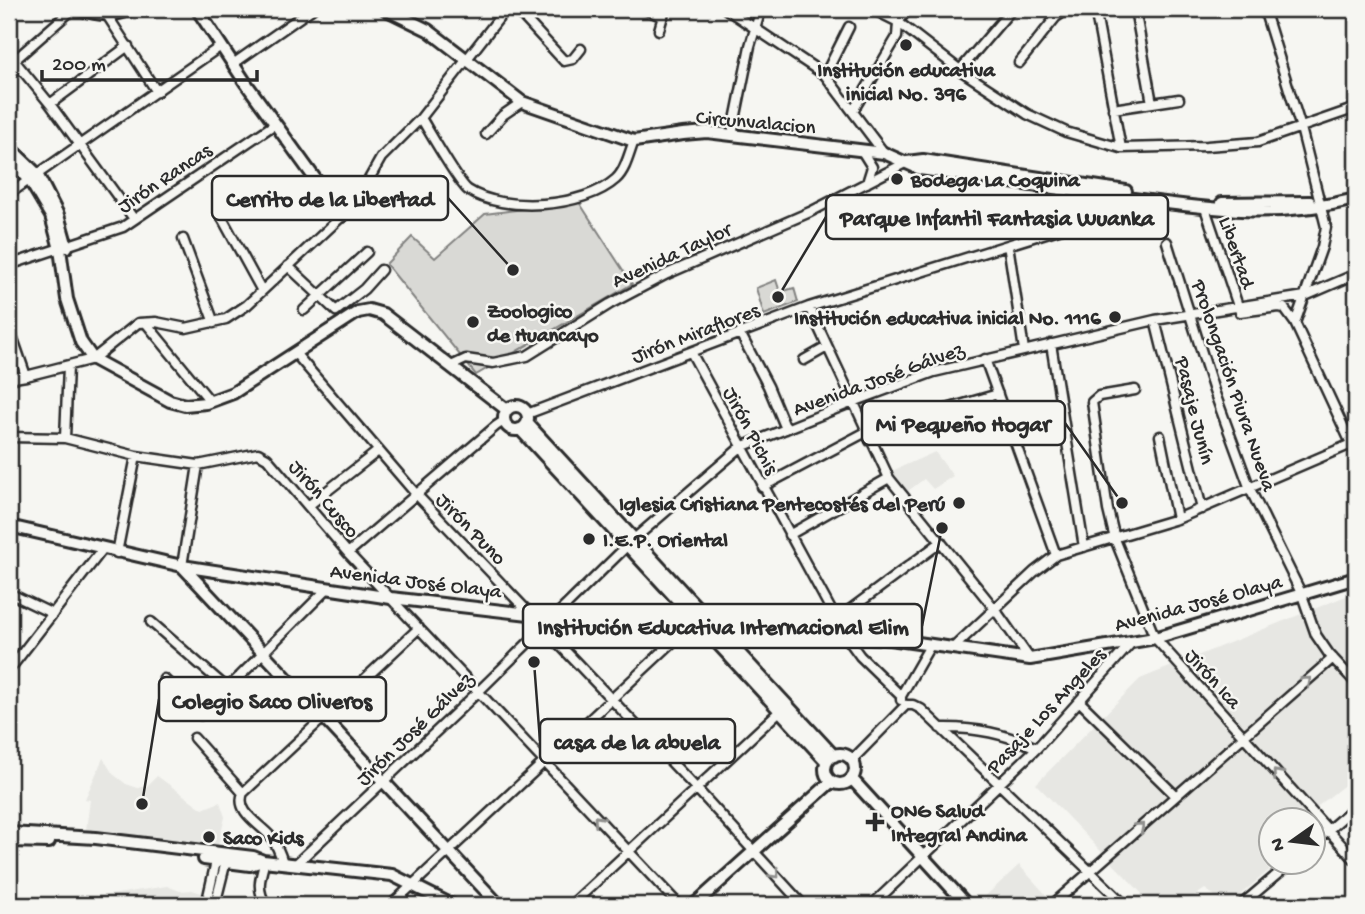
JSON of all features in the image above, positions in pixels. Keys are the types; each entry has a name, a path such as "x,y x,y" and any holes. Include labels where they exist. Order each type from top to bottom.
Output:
{"street":[{"path":"73,9 10,60 50,104 134,219"},
{"path":"79,9 107,15 121,14 132,9"},
{"path":"197,9 342,216"},
{"path":"233,64 313,9"},
{"name":"Circunvalacion","path":"385,9 428,30 522,102 634,141 707,132 884,153 920,169 1204,202 1322,204 1356,192"},
{"path":"9,375 14,378 26,376 96,357 138,323 156,322 186,328 226,319 247,305 355,204 382,158 421,118 464,59 506,9"},
{"path":"645,9 664,13 659,30"},
{"path":"726,9 825,75 884,153"},
{"path":"732,135 761,9"},
{"path":"872,9 898,22 960,70 1027,114 1066,132 1121,148 1258,142 1356,108"},
{"path":"853,111 897,37 898,22 908,9"},
{"path":"960,70 1013,9"},
{"path":"1019,63 1056,17 1068,9"},
{"path":"1095,9 1121,148"},
{"path":"1135,9 1152,103"},
{"path":"1264,9 1301,128 1326,227 1322,247 1295,323"},
{"path":"520,10 564,61 573,59 581,49"},
{"path":"107,15 157,92"},
{"path":"825,75 849,27"},
{"path":"50,104 128,46"},
{"path":"9,194 221,46"},
{"path":"1113,109 1179,99"},
{"path":"486,134 503,115 522,102"},
{"path":"421,118 466,189 503,204 556,204 606,186 617,178 634,141"},
{"name":"Jirón Rancas","path":"9,265 123,227 159,200 275,124"},
{"path":"9,147 33,176 58,215 73,298 96,357 170,401 185,405 210,401 233,393 358,312 369,310 383,314 451,366 506,415 510,428 524,422"},
{"path":"863,151 872,167 867,183"},
{"path":"9,159 33,176"},
{"name":"Avenida Taylor","path":"451,366 466,359 494,363 527,356 610,304 667,274 810,212 907,162"},
{"name":"Circunvalacion","path":"1090,189 1205,208 1282,211 1356,199"},
{"name":"Jirón Miraflores","path":"524,422 691,352 809,307 1077,223 1084,217 1090,189"},
{"name":"Libertad","path":"1205,208 1243,322"},
{"path":"222,218 262,290"},
{"path":"183,239 214,323"},
{"name":"Prolongación Piura Nueva","path":"1167,242 1192,314 1214,391 1250,489 1302,594 1316,635 1356,683"},
{"path":"1009,251 1024,349"},
{"path":"304,310 368,253"},
{"path":"288,266 337,312 381,270"},
{"name":"Avenida José Gálvez","path":"555,617 631,542 741,447 853,401 934,372 1156,320 1239,309 1306,296 1356,274"},
{"path":"809,307 889,478 994,608 1030,659"},
{"path":"1239,309 1281,307 1295,323 1354,443 1356,454"},
{"name":"Pasaje Junín","path":"1156,320 1202,509"},
{"path":"146,323 210,401"},
{"path":"9,327 26,376"},
{"path":"740,333 768,386 786,429"},
{"path":"1051,344 1084,547"},
{"path":"804,360 827,347"},
{"name":"Jirón Pichis","path":"691,352 836,621 860,656 901,696 906,705"},
{"name":"Jirón Puno","path":"295,353 416,494 803,905"},
{"path":"985,359 1056,555"},
{"path":"65,438 68,366"},
{"name":"Jirón Ica","path":"1135,390 1099,396 1092,402 1108,510 1115,539 1156,638 1356,861"},
{"path":"870,441 943,410 998,394"},
{"path":"348,553 506,415 519,407 524,422 830,759"},
{"path":"762,487 866,432"},
{"path":"1160,436 1177,519"},
{"path":"9,437 65,438 136,456 198,465 181,566 499,905"},
{"path":"954,647 994,608 1056,555 1177,519 1354,443"},
{"path":"308,506 378,451"},
{"name":"Jirón Cusco","path":"198,465 258,453 267,458 348,553 679,905"},
{"path":"117,552 136,456"},
{"path":"789,535 889,478"},
{"name":"Avenida José Olaya","path":"9,526 102,550 181,566 391,598 607,623 844,634 1030,659 1156,638 1356,578"},
{"path":"836,621 941,542"},
{"path":"13,665 102,550"},
{"path":"164,679 201,715 327,589"},
{"path":"9,593 53,614"},
{"name":"Jirón José Gálvez","path":"296,864 555,617"},
{"path":"151,622 228,688"},
{"path":"391,905 690,625"},
{"path":"283,863 278,847 270,835 242,808 240,799 243,793 419,628"},
{"name":"Pasaje Los Angeles","path":"872,905 1037,748 1132,642"},
{"path":"901,696 931,644"},
{"path":"1052,905 1333,658"},
{"path":"1079,701 1176,796"},
{"path":"852,760 906,705 914,705 1125,905"},
{"path":"571,905 783,708"},
{"path":"940,728 988,730 1037,748"},
{"path":"194,738 243,793"},
{"path":"830,759 844,755 852,760 855,769 854,782 967,905"},
{"path":"830,759 825,772 831,782 854,782"},
{"path":"694,905 831,782"},
{"path":"1326,833 1356,806"},
{"path":"9,833 96,838 177,852"},
{"path":"9,841 110,845 392,875 452,905"},
{"path":"206,905 222,858"},
{"path":"215,905 222,858"},
{"path":"264,861 259,880 261,897 266,905"},
{"path":"1241,905 1275,876"}],"shaded area":[{"path":"579,202 632,284 476,375 386,264 412,237 435,258 485,214"},
{"path":"776,280 780,292 794,288 798,302 764,315 756,288"},
{"path":"935,452 953,476 933,489 924,479 908,491 892,471"},
{"path":"1356,592 1356,776 1318,806 1256,806 1256,876 1262,876 1228,905 1205,889 1181,905 1153,905 1036,784 1140,679"},
{"path":"103,758 113,774 126,784 138,788 147,786 157,776 203,809 220,802 225,817 218,845 86,830 90,800 85,799"},
{"path":"1019,865 1049,898 1041,905 978,903"},
{"path":"167,886 180,891 202,893 199,900 188,896 187,905 47,905"}],"place":[{"name":"Institución educativa inicial No. 396","path":"906,45"},
{"name":"Bodega La Coquina","path":"897,179"},
{"name":"Cerrito de la Libertad","path":"513,270"},
{"name":"Parque Infantil Fantasia Wuanka","path":"778,297"},
{"name":"Institución educativa inicial No. 1116","path":"1115,317"},
{"name":"Zoologico de Huancayo","path":"473,322"},
{"name":"Iglesia Cristiana Pentecostés del Perú","path":"959,503"},
{"name":"Mi Pequeño Hogar","path":"1122,503"},
{"name":"Institución Educativa Internacional Elim","path":"942,528"},
{"name":"I.E.P. Oriental","path":"589,539"},
{"name":"casa de la abuela","path":"534,662"},
{"name":"Colegio Saco Oliveros","path":"142,804"},
{"name":"ONG Salud Integral Andina","path":"875,822"},
{"name":"Saco Kids","path":"209,837"}]}
